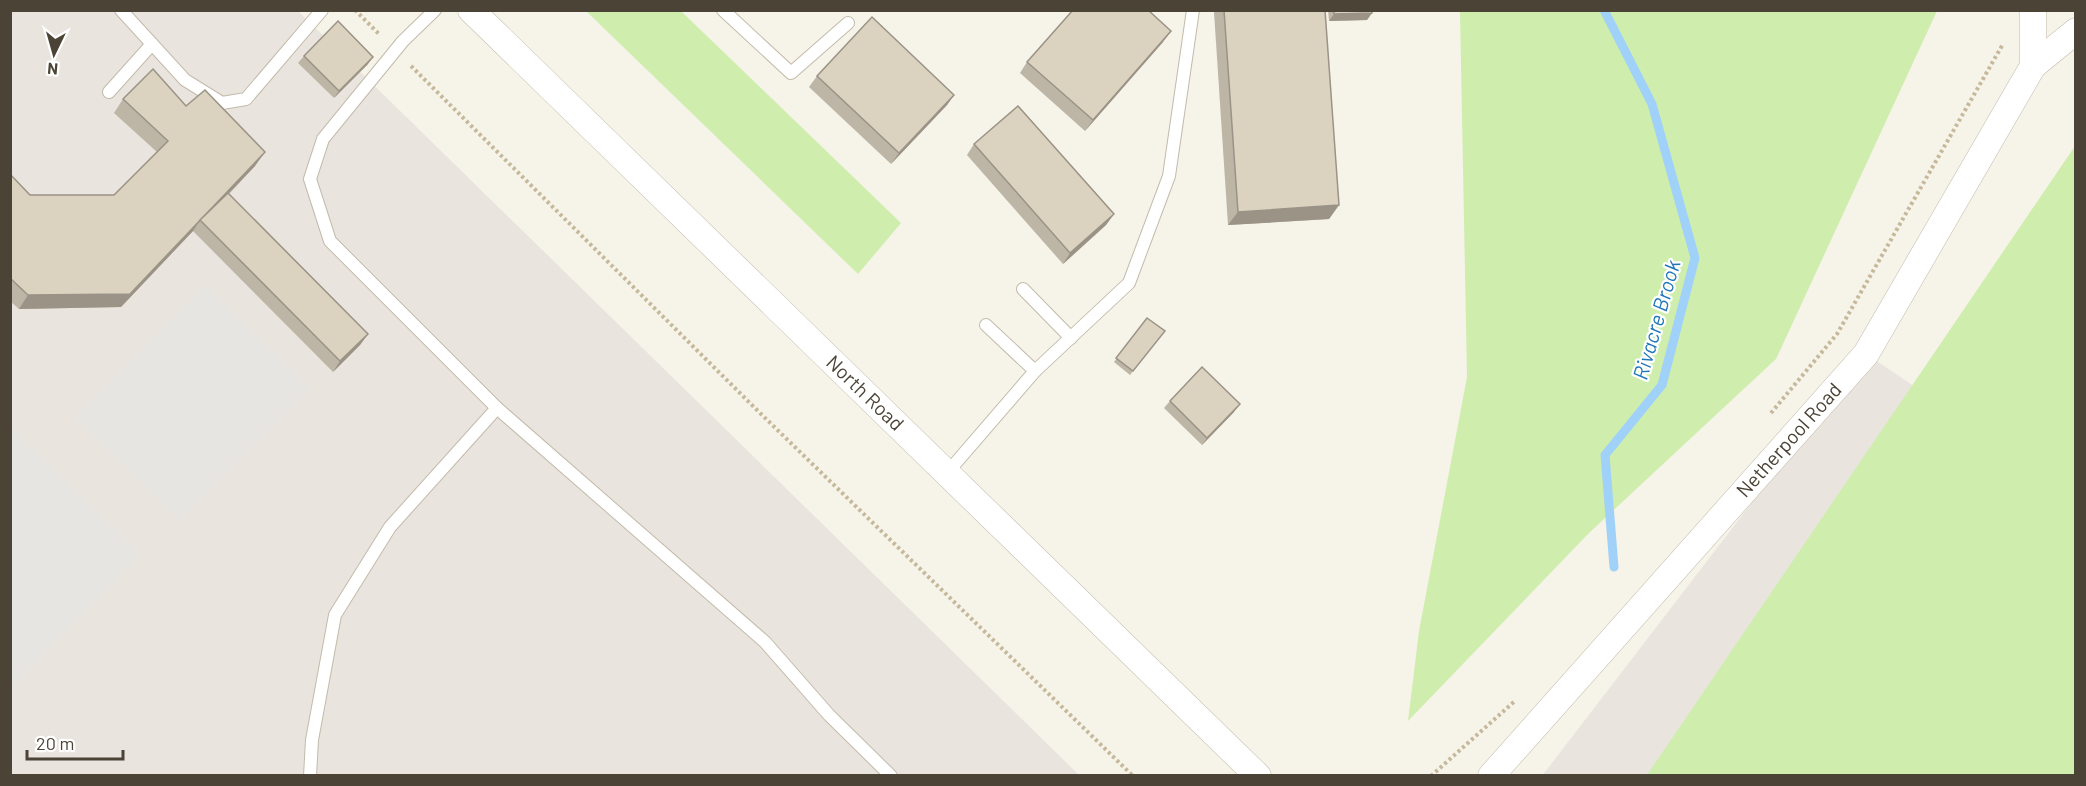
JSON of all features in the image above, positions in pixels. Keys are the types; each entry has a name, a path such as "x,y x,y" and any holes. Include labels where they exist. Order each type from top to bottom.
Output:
{"street":[{"name":"North Road","path":"471,10 1258,776"},
{"path":"2033,10 2033,66"},
{"name":"Netherpool Road","path":"1491,776 1866,354 2033,66 2076,31"}],"lane":[{"path":"121,10 185,80 222,103 246,99 322,10"},
{"path":"435,10 395,50 323,139 310,179 330,241 497,408 765,642 829,714 891,776"},
{"path":"723,10 791,73 848,22"},
{"path":"947,473 1035,371 1129,283 1169,176 1194,10"},
{"path":"109,92 152,44"},
{"path":"1023,289 1071,338"},
{"path":"986,325 1035,371"},
{"path":"310,776 312,740 335,615 390,527 497,408"}],"path":[{"path":"355,10 761,414 1133,776"},
{"path":"1770,415 1837,334 2004,43"},
{"path":"1431,776 1520,697"}],"shaded area":[{"path":"10,11 298,11 1079,775 11,775"},
{"path":"205,285 310,389 179,521 74,417"},
{"path":"1866,354 2075,494 2075,775 1542,776"},
{"path":"10,428 140,554 11,687 10,686"}],"green space":[{"path":"586,11 681,11 901,223 858,274"},
{"path":"1460,11 1937,11 1776,359 1589,533 1408,721 1419,631 1467,377"},
{"path":"2075,146 2075,775 1647,775"}],"building":[{"path":"1073,10 1148,10 1171,31 1093,120 1027,62"},
{"path":"1224,10 1325,10 1339,205 1238,212"},
{"path":"1334,10 1372,10 1372,13 1334,14"},
{"path":"872,17 954,95 899,153 817,76"},
{"path":"338,21 373,57 339,91 304,56"},
{"path":"153,69 186,106 205,90 265,152 130,294 28,295 10,278 10,174 30,195 114,195 168,141 123,99"},
{"path":"1018,106 1114,214 1070,253 974,144"},
{"path":"228,193 368,334 340,361 200,220"},
{"path":"1147,318 1165,331 1133,371 1116,358"},
{"path":"1202,367 1240,404 1207,438 1170,401"}],"waterway":[{"name":"Rivacre Brook","path":"1604,10 1652,104 1695,258 1662,385 1605,455 1614,567"}]}
